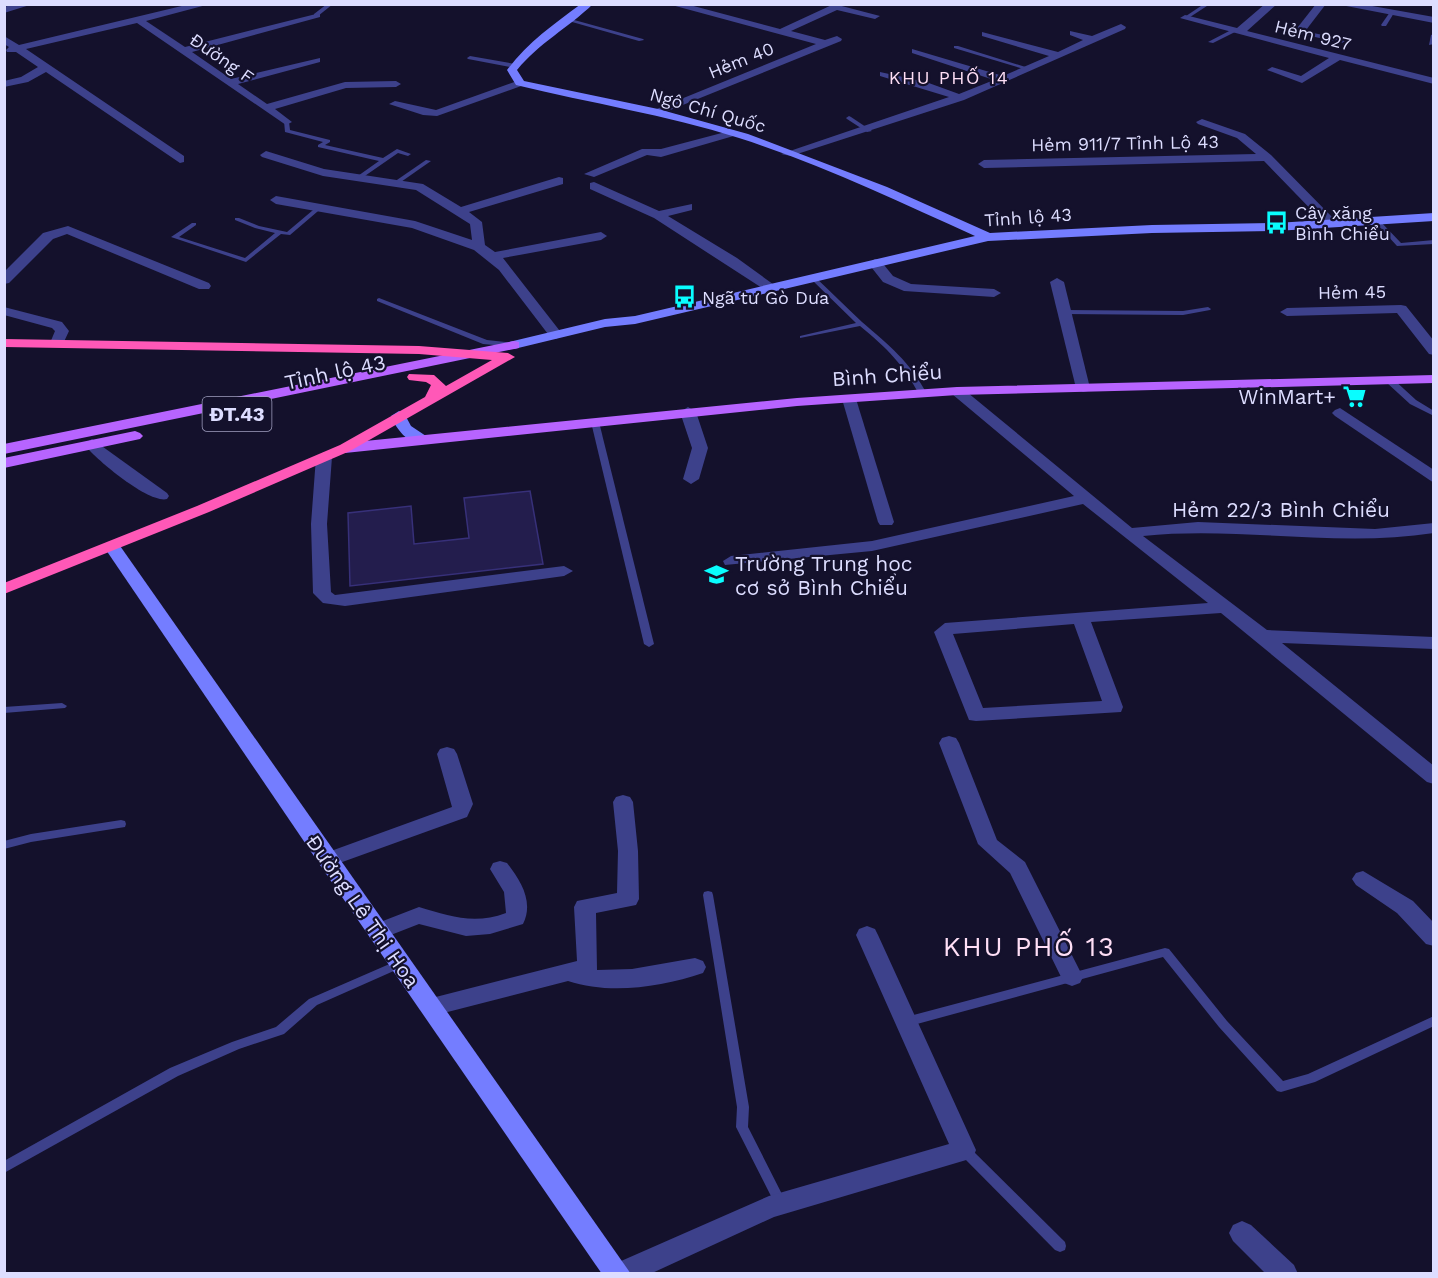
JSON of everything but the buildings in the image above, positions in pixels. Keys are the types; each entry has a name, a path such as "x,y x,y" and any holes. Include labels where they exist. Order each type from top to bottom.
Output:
{"highway":[{"path":"4,343 344,348 480,358"},
{"name":"ĐT.43","path":"107,548 345,448 432,398 490,370 511,351"},
{"path":"4,352 480,358"},
{"path":"414,377 431,378 438,383 437,391 432,398"},
{"path":"4,575 107,548"},
{"path":"4,589 107,548"}],"main road":[{"path":"520,83 512,70 515,66 543,38 588,4"},
{"name":"Ngô Chí Quốc","path":"520,83 658,112 733,133 872,186 988,237"},
{"name":"Tỉnh lộ 43","path":"511,351 556,335 605,323 635,320 988,237 1378,222 1434,217"},
{"name":"Tỉnh lộ 43","path":"4,463 414,377 511,351 615,332 635,320"},
{"name":"Tỉnh lộ 43","path":"4,449 448,359"},
{"name":"Bình Chiểu","path":"345,448 688,412 957,391 1083,387 1117,389 1434,379"},
{"path":"399,416 404,429 424,440"},
{"name":"Đường Lê Thị Hoa","path":"107,548 620,1274"}],"street":[{"path":"4,10 28,4"},
{"path":"4,52 205,4"},
{"path":"301,4 316,15"},
{"path":"673,4 824,43"},
{"path":"1236,32 1272,4"},
{"path":"1299,32 1321,4"},
{"path":"1341,4 1391,10 1434,20"},
{"path":"781,32 836,7 875,16"},
{"path":"184,51 316,15"},
{"name":"Hẻm 927","path":"1185,18 1434,81"},
{"name":"Đường F","path":"140,21 286,122"},
{"path":"787,154 869,131 960,98 1121,27"},
{"path":"1074,33 1092,40"},
{"path":"986,34 1059,56"},
{"path":"4,39 180,159"},
{"name":"Hẻm 40","path":"658,112 837,39"},
{"path":"916,51 1005,80"},
{"path":"1272,70 1302,80 1336,58"},
{"path":"230,83 316,60"},
{"path":"4,84 24,80 45,68"},
{"path":"884,74 913,84 928,84 960,98"},
{"path":"395,104 427,113 437,112 520,83"},
{"path":"266,108 345,85 396,84"},
{"path":"1202,122 1241,136 1267,157 1332,224"},
{"path":"733,133 661,153 646,151 592,180 658,215 770,287"},
{"path":"266,155 296,166 357,179 419,187 476,222 479,247"},
{"name":"Hẻm 911/7 Tỉnh Lộ 43","path":"984,164 1267,157"},
{"path":"461,211 559,181"},
{"path":"276,200 321,206 415,225 479,247 494,255 556,335"},
{"path":"658,215 688,207"},
{"path":"4,280 48,236 68,230 204,286"},
{"path":"494,255 601,236"},
{"path":"875,263 888,279 909,288 994,292"},
{"path":"1057,282 1083,387"},
{"name":"Hẻm 45","path":"1287,312 1401,309 1434,351"},
{"path":"4,311 57,325 62,331 57,343"},
{"path":"957,391 1128,533 1263,636 1433,775"},
{"path":"849,399 886,522"},
{"path":"688,412 700,447 691,479"},
{"path":"1340,413 1434,478"},
{"path":"92,444 113,464 161,496"},
{"path":"324,457 319,524 322,593 330,601 564,571"},
{"path":"731,561 873,546 1086,498"},
{"name":"Hẻm 22/3 Bình Chiểu","path":"1128,533 1197,527 1307,534 1381,534 1434,528"},
{"path":"1080,617 1114,706 976,715 943,632 951,627 1080,617 1225,607"},
{"path":"1263,636 1434,643"},
{"path":"949,743 988,844 1018,868 1072,977"},
{"path":"327,860 460,812 463,804 447,754"},
{"path":"432,1007 570,973 588,966 585,907 628,899 628,851 623,802"},
{"path":"378,932 419,915 458,929 496,926 515,918 516,900 510,881 500,869"},
{"path":"1362,879 1405,907 1434,938"},
{"path":"620,1274 769,1207 964,1150 867,935"},
{"path":"570,973 590,981 615,981 695,967"},
{"path":"1242,1233 1285,1274"}],"lane":[{"path":"316,15 331,4"},
{"path":"1185,18 1208,4"},
{"path":"1384,25 1391,10"},
{"path":"567,20 641,40"},
{"path":"1211,42 1236,32"},
{"path":"1299,32 1342,41"},
{"path":"1431,44 1434,35"},
{"path":"956,46 1029,69"},
{"path":"470,58 515,66"},
{"path":"849,118 869,131"},
{"path":"286,122 287,131 327,141 320,146 382,160"},
{"path":"357,179 397,151 408,154"},
{"path":"396,183 428,161"},
{"path":"237,219 288,234 321,206"},
{"path":"1378,222 1399,245 1434,242"},
{"path":"194,224 174,237 246,260 280,232"},
{"path":"813,278 898,357 916,380 923,394"},
{"path":"379,300 511,351"},
{"path":"1065,312 1183,313 1208,309"},
{"path":"802,337 861,324"},
{"path":"1389,380 1413,402 1434,414"},
{"path":"595,422 649,644"},
{"path":"4,710 62,706"},
{"path":"4,845 121,824"},
{"path":"708,895 742,1107 742,1127 781,1204"},
{"path":"906,1022 1165,952 1231,1033 1281,1088 1311,1078 1434,1021"},
{"path":"4,1168 174,1072 236,1045 280,1031 313,1002 401,963"},
{"path":"964,1150 1060,1245"}],"place":[{"name":"Cây xăng Bình Chiểu","path":"1277,222"},
{"name":"Ngã tư Gò Dưa","path":"684,297"},
{"name":"WinMart+","path":"1354,396"},
{"name":"Trường Trung học cơ sở Bình Chiểu","path":"717,575"}],"district":[{"name":"KHU PHỐ 14","path":"949,77"},
{"name":"KHU PHỐ 13","path":"1029,947"}]}
